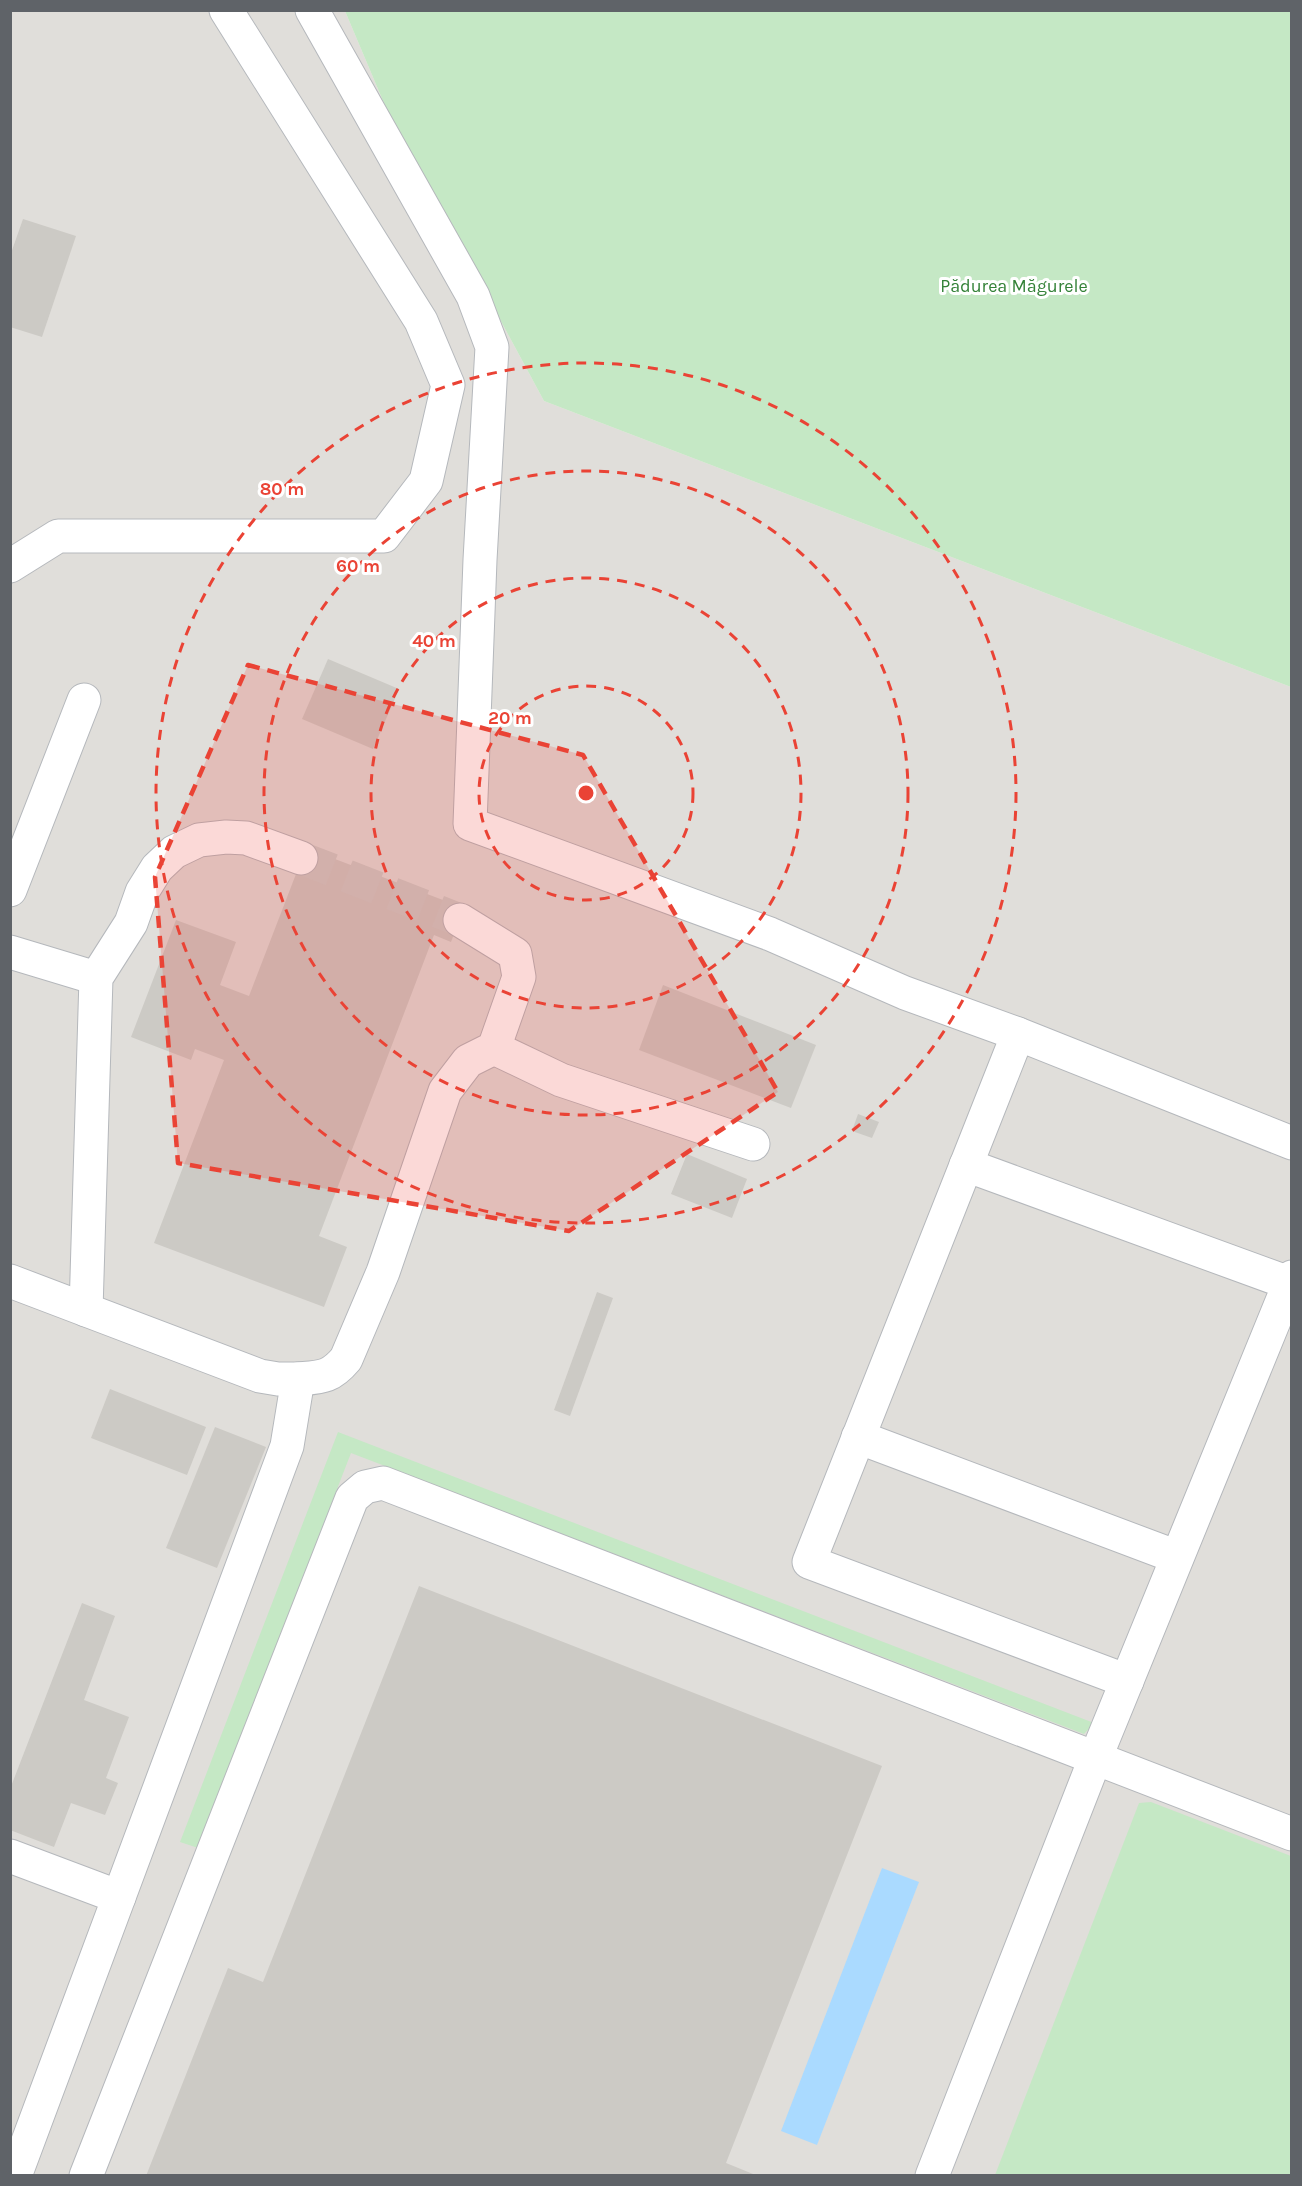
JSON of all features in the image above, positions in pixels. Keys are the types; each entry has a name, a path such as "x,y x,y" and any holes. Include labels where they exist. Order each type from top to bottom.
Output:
{"lane":[{"path":"10,566 58,536 384,536 426,482 448,385 444,375 421,321 226,10"},
{"path":"312,10 473,296 492,346 480,560 470,824 770,933 905,993 1018,1034 1292,1143"},
{"path":"10,890 84,700"},
{"path":"86,1310 96,978 131,923 142,892 157,868 174,852 199,840 226,837 246,838 301,858"},
{"path":"10,1281 260,1376 298,1379 323,1377 336,1371 346,1359 383,1272 445,1091 468,1061 494,1048 519,977 515,954 460,920"},
{"path":"10,952 96,978"},
{"path":"1018,1034 809,1562 1127,1681"},
{"path":"494,1048 561,1080 753,1144"},
{"path":"932,2175 1095,1759 1290,1280 966,1165"},
{"path":"15,2175 287,1446 298,1379"},
{"path":"858,1437 1177,1557"},
{"path":"87,2175 352,1498 365,1487 383,1484 1292,1834"},
{"path":"10,1856 119,1897"}],"highlighted area":[{"path":"248,665 583,755 778,1092 569,1231 178,1163 155,877"}],"shaded area":[{"path":"11,11 345,11 386,108 544,401 1291,687 1291,2175 11,2176"}],"green space":[{"name":"Pădurea Măgurele","path":"345,11 1291,11 1291,687 544,401 386,108"},
{"path":"338,1432 1094,1723 1084,1734 351,1453 198,1848 180,1842"},
{"path":"1151,1802 1291,1856 1291,2175 995,2175 1139,1803"}],"water":[{"path":"882,1868 919,1882 817,2145 781,2131"}],"building":[{"path":"23,219 76,236 42,337 10,327 10,256"},
{"path":"328,659 399,689 373,749 302,719"},
{"path":"306,848 464,908 451,942 434,935 319,1236 347,1247 324,1307 154,1243 224,1060 195,1049 191,1060 131,1037 176,920 236,942 220,985 249,996"},
{"path":"663,985 816,1045 791,1108 639,1050"},
{"path":"858,1114 879,1122 872,1138 852,1131"},
{"path":"687,1154 747,1179 732,1218 671,1194"},
{"path":"597,1292 613,1298 570,1416 554,1410"},
{"path":"110,1389 206,1427 187,1475 91,1438"},
{"path":"215,1427 266,1447 217,1568 166,1548"},
{"path":"419,1586 882,1766 726,2163 758,2176 146,2176 228,1968 263,1982"},
{"path":"82,1603 115,1616 84,1700 129,1717 106,1778 118,1783 105,1815 71,1803 54,1847 10,1830 10,1789"}],"tunnel":[{"path":"301,858 460,920"}]}
